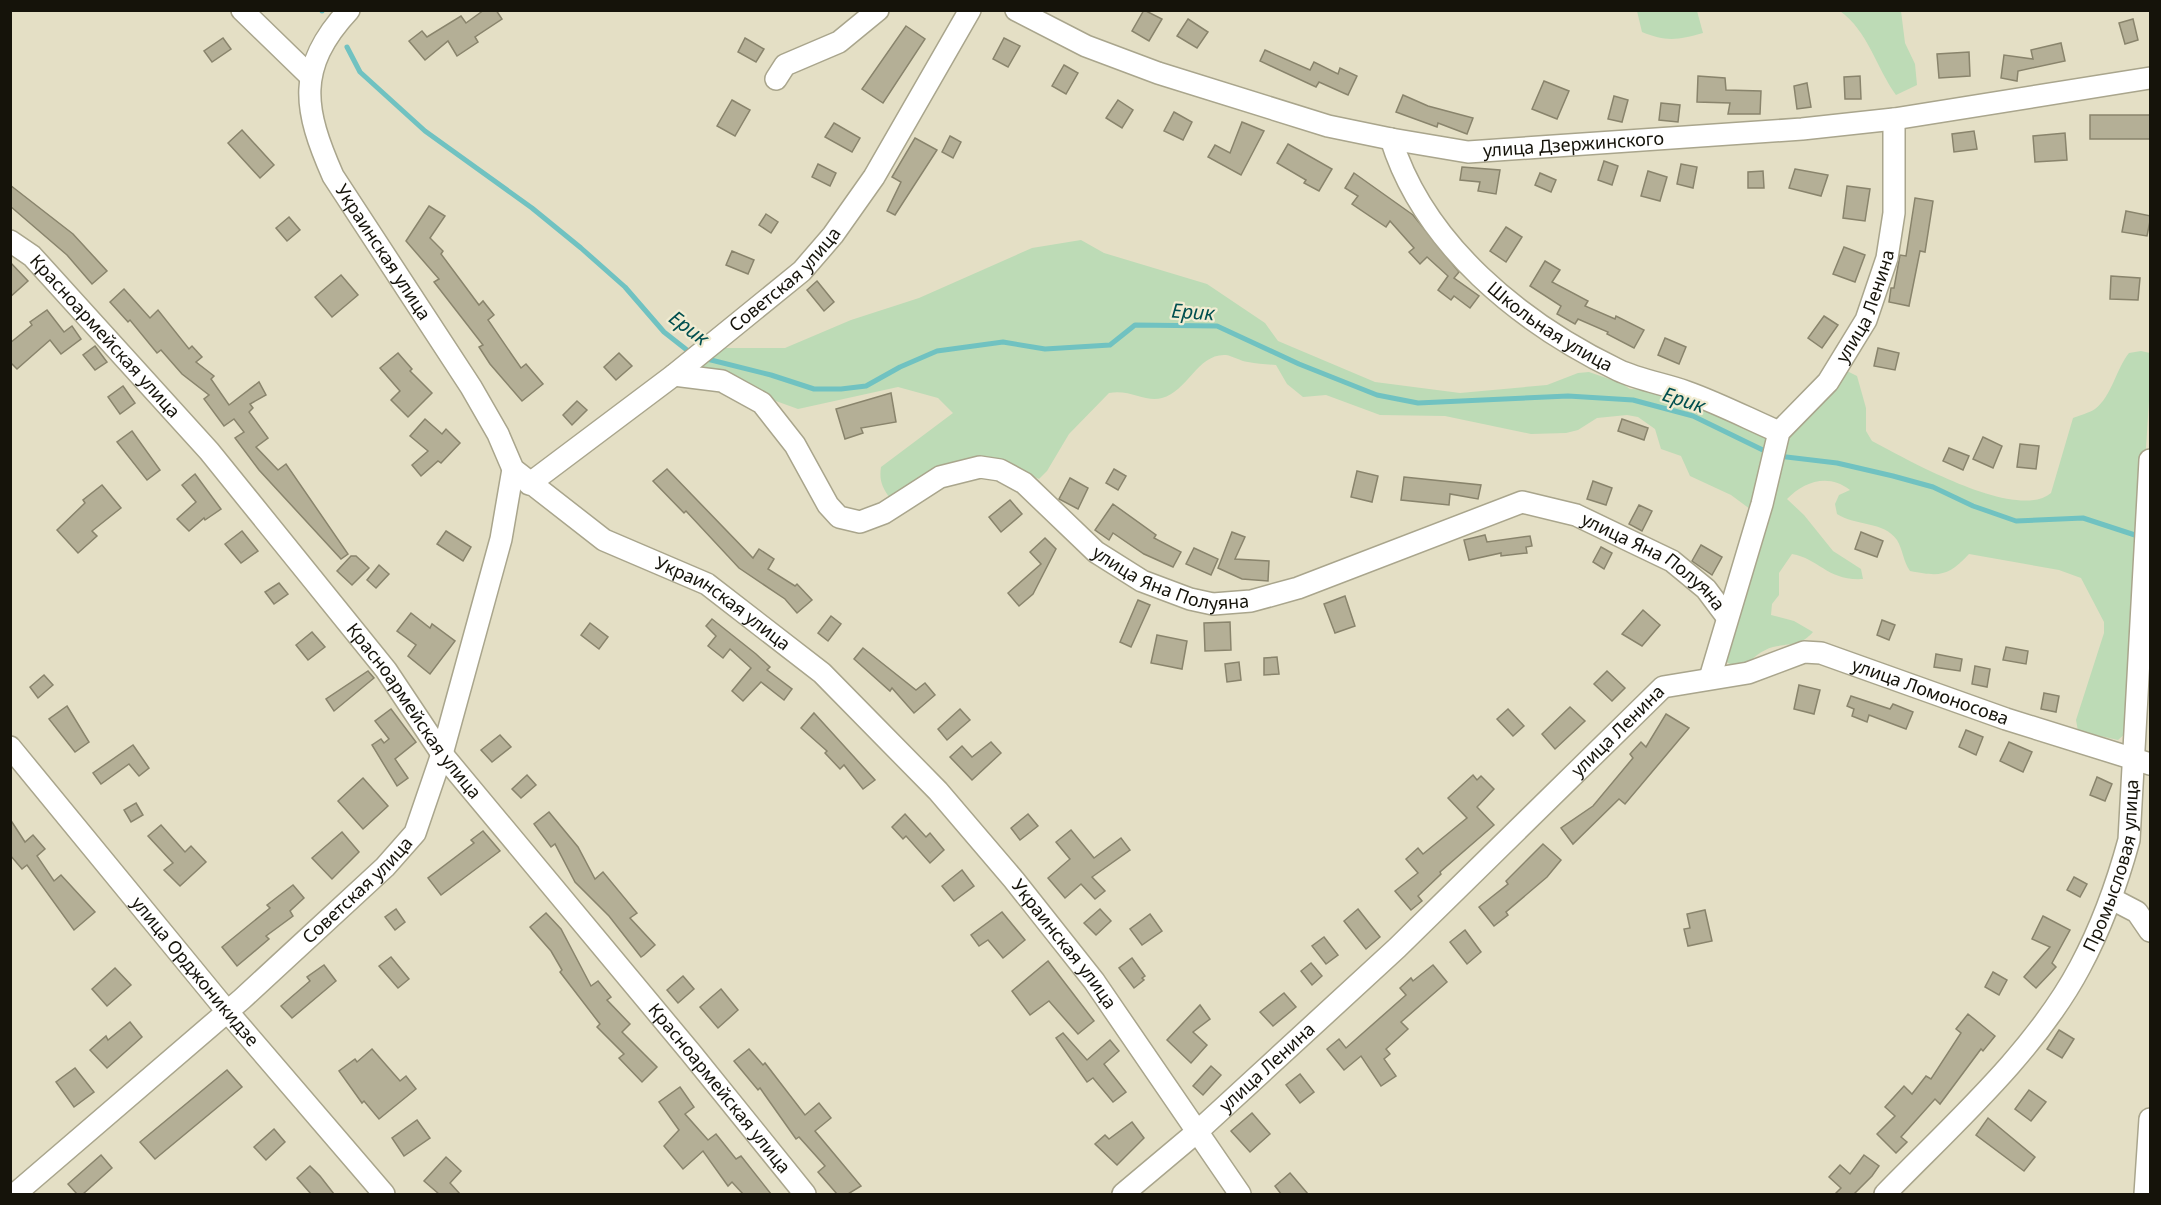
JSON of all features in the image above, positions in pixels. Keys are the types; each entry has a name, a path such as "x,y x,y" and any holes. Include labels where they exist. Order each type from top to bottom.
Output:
{"street":[{"path":"242,10 310,76 318,53 349,10"},
{"path":"776,79 785,65 839,42 878,10"},
{"name":"Советская улица","path":"529,484 674,375 802,271 833,235 874,177 970,10"},
{"name":"улица Дзержинского","path":"1016,10 1086,46 1158,73 1328,126 1390,140 1468,152 1720,136 1894,119 2151,78"},
{"name":"Украинская улица","path":"310,76 310,116 333,176 471,387 498,434 513,469 529,484 604,540 707,584 822,673 938,791 1014,880 1094,981 1240,1194"},
{"name":"улица Ленина","path":"1779,432 1828,382 1866,320 1887,258 1894,213 1894,119"},
{"name":"Школьная улица","path":"1390,140 1401,173 1445,238 1493,288 1548,332 1620,371 1689,393 1779,432"},
{"name":"Красноармейская улица","path":"10,241 32,256 209,451 386,670 441,754 691,1053 805,1194"},
{"name":"улица Яна Полуяна","path":"674,375 722,381 762,403 795,445 828,505 839,517 860,522 884,513 940,477 980,467 1000,470 1024,483 1096,552 1142,581 1190,599 1213,604 1251,601 1298,588 1522,502 1576,514 1672,561 1706,589 1727,617"},
{"path":"1710,678 1762,504 1779,432"},
{"name":"Промысловая улица","path":"1885,1194 2006,1071 2079,969 2112,899 2129,840 2143,762 2151,460"},
{"name":"Советская улица","path":"15,1194 386,867 415,833 441,754 501,539 513,469"},
{"name":"улица Ломоносова","path":"1710,678 1748,673 1804,652 1821,653 2006,719 2143,762"},
{"name":"улица Ленина","path":"1123,1194 1198,1131 1397,948 1663,687 1710,678"},
{"name":"улица Орджоникидзе","path":"10,747 226,1010 384,1194"},
{"path":"2112,899 2137,912 2151,931"},
{"path":"2145,1194 2151,1119"}],"green space":[{"path":"1637,11 1697,11 1703,33 1672,39 1650,35 1642,32"},
{"path":"1840,11 1901,11 1905,43 1915,64 1917,85 1896,95 1865,39 1850,19"},
{"path":"1081,240 1104,253 1207,284 1265,323 1278,341 1375,382 1460,393 1547,385 1578,373 1589,372 1621,383 1630,389 1653,390 1758,427 1767,439 1750,509 1731,495 1690,476 1681,456 1661,449 1655,429 1638,417 1627,415 1597,418 1578,430 1566,433 1531,434 1445,416 1380,415 1326,395 1303,397 1287,384 1276,365 1258,364 1226,355 1208,360 1179,388 1162,398 1150,399 1124,393 1109,393 1069,434 1047,471 1039,479 995,459 890,498 882,483 881,467 953,413 938,398 898,387 798,409 688,369 719,348 785,348 851,320 919,298 1032,248"},
{"path":"2141,351 2150,353 2150,385 2128,731 2118,740 2078,731 2076,720 2104,633 2104,622 2081,578 2059,570 1969,554 1955,567 1943,573 1929,574 1910,571 1897,540 1891,534 1837,514 1835,504 1839,495 1850,490 1834,482 1817,481 1801,488 1787,499 1804,515 1833,551 1861,569 1863,579 1841,577 1810,560 1792,554 1779,573 1779,595 1772,604 1771,615 1794,621 1813,632 1800,642 1765,650 1745,667 1733,666 1725,661 1781,437 1847,371 1857,376 1866,408 1866,431 1872,441 1962,485 2014,500 2035,500 2051,493 2073,418 2101,404 2129,353"}],"building":[{"path":"484,10 496,10 502,19 475,37 478,42 457,56 448,41 425,60 409,41 422,31 427,37 461,16 466,23"},
{"path":"1144,10 1162,19 1149,41 1132,31"},
{"path":"1188,19 1208,32 1197,48 1177,36"},
{"path":"2133,19 2138,40 2125,44 2119,23"},
{"path":"906,26 925,39 883,103 862,89"},
{"path":"223,38 231,49 212,62 204,51"},
{"path":"745,38 764,49 756,62 738,52"},
{"path":"1004,38 1020,46 1008,67 993,59"},
{"path":"2061,43 2065,61 2018,71 2017,81 2001,78 2004,55 2033,59 2031,50"},
{"path":"1265,50 1310,70 1314,62 1338,74 1340,68 1357,76 1348,95 1319,82 1316,87 1260,61"},
{"path":"1969,52 1970,76 1939,78 1937,54"},
{"path":"1064,65 1078,73 1066,94 1052,86"},
{"path":"1698,76 1725,78 1726,90 1761,91 1760,114 1728,114 1730,103 1697,102"},
{"path":"1860,76 1861,99 1845,99 1844,77"},
{"path":"1544,81 1569,91 1557,119 1532,109"},
{"path":"1807,83 1811,107 1797,109 1794,86"},
{"path":"1403,95 1428,106 1473,118 1467,134 1438,123 1437,127 1396,112"},
{"path":"1614,96 1628,100 1622,122 1608,119"},
{"path":"732,100 750,110 735,136 717,126"},
{"path":"1118,100 1133,110 1122,128 1106,118"},
{"path":"1661,103 1680,105 1678,122 1659,120"},
{"path":"1174,112 1192,122 1183,140 1164,131"},
{"path":"2090,115 2151,115 2151,139 2090,139"},
{"path":"1242,122 1264,131 1241,175 1208,157 1215,145 1230,153"},
{"path":"834,123 860,138 852,152 825,137"},
{"path":"242,130 274,165 260,178 228,143"},
{"path":"1974,131 1977,149 1954,152 1952,134"},
{"path":"2065,133 2067,160 2035,162 2033,136"},
{"path":"950,136 961,142 953,158 942,152"},
{"path":"915,138 937,150 895,215 887,211 901,182 892,177"},
{"path":"1288,144 1332,169 1319,191 1304,183 1306,180 1277,163"},
{"path":"1604,161 1618,166 1612,185 1598,180"},
{"path":"818,164 836,173 830,186 812,177"},
{"path":"1681,164 1697,167 1693,188 1677,184"},
{"path":"1462,167 1500,170 1496,194 1478,191 1480,182 1460,180"},
{"path":"1795,169 1828,175 1821,196 1789,188"},
{"path":"1648,171 1667,177 1660,201 1641,196"},
{"path":"1763,171 1764,188 1748,188 1748,172"},
{"path":"1354,173 1413,215 1459,272 1454,278 1479,296 1470,308 1454,296 1451,300 1438,290 1448,276 1427,257 1420,264 1409,252 1414,248 1390,221 1386,227 1352,204 1358,196 1345,188"},
{"path":"1540,173 1556,180 1551,192 1535,185"},
{"path":"10,185 73,234 107,271 92,284 67,255 10,206"},
{"path":"1847,186 1870,189 1865,221 1843,218"},
{"path":"1915,198 1933,201 1925,252 1920,251 1909,306 1889,302 1900,255 1906,256"},
{"path":"429,206 445,216 430,238 443,251 441,254 479,305 483,301 494,315 488,320 521,368 526,364 543,384 522,401 490,364 479,347 483,345 434,282 439,279 406,241"},
{"path":"2126,211 2151,216 2147,236 2122,232"},
{"path":"766,214 778,222 771,233 759,225"},
{"path":"289,217 300,230 287,241 276,228"},
{"path":"1506,227 1522,237 1506,262 1490,251"},
{"path":"1844,247 1865,255 1855,282 1833,274"},
{"path":"732,251 754,260 748,274 726,265"},
{"path":"1545,261 1560,270 1552,282 1588,301 1585,306 1615,319 1616,316 1644,330 1634,348 1607,334 1608,332 1578,319 1575,324 1557,314 1561,306 1530,286"},
{"path":"10,262 28,281 10,297"},
{"path":"341,275 358,295 332,317 315,297"},
{"path":"2111,276 2140,278 2138,300 2110,299"},
{"path":"817,281 834,302 824,311 807,290"},
{"path":"124,289 150,318 158,310 189,349 192,346 202,357 196,362 214,376 211,379 229,405 259,382 266,395 250,404 253,408 249,412 268,438 256,447 278,470 286,464 348,554 341,559 259,470 235,438 244,432 234,419 224,426 204,399 209,395 182,374 161,350 157,353 130,320 128,322 110,302"},
{"path":"47,310 64,332 72,326 81,339 61,354 50,340 17,369 10,362 10,343 32,325 30,322"},
{"path":"1824,316 1838,325 1822,348 1808,338"},
{"path":"1665,338 1686,347 1679,364 1658,355"},
{"path":"95,346 107,362 95,370 83,355"},
{"path":"1878,348 1899,353 1895,370 1874,366"},
{"path":"398,353 412,369 410,371 432,393 408,417 391,400 400,391 380,368"},
{"path":"619,353 632,366 616,380 604,367"},
{"path":"123,386 135,403 120,414 108,397"},
{"path":"891,393 896,422 861,428 863,433 845,439 836,409"},
{"path":"577,401 587,410 572,425 563,415"},
{"path":"425,419 442,434 446,429 460,443 441,463 438,461 421,476 412,465 428,451 410,436"},
{"path":"1622,419 1648,428 1644,440 1618,431"},
{"path":"132,431 160,470 147,480 117,442"},
{"path":"1983,437 2002,446 1993,468 1973,459"},
{"path":"2020,444 2039,446 2036,469 2017,467"},
{"path":"1949,448 1969,456 1963,470 1943,461"},
{"path":"667,469 753,558 759,549 774,559 768,569 795,586 797,584 812,600 797,613 785,599 739,568 686,511 684,513 653,481"},
{"path":"1114,469 1126,476 1118,490 1106,483"},
{"path":"1357,471 1378,476 1372,502 1351,497"},
{"path":"195,474 221,509 205,520 204,518 189,531 177,519 196,502 182,485"},
{"path":"1404,477 1481,485 1478,499 1450,494 1449,505 1401,500"},
{"path":"1070,478 1088,488 1078,509 1059,499"},
{"path":"1593,481 1612,488 1606,505 1587,499"},
{"path":"102,485 121,508 92,531 97,536 78,553 57,530 85,503 83,500"},
{"path":"1010,500 1022,514 1001,532 989,517"},
{"path":"1113,504 1156,535 1154,538 1181,552 1173,567 1144,554 1113,533 1109,540 1095,530"},
{"path":"1639,505 1652,511 1642,531 1629,524"},
{"path":"242,531 258,551 241,563 225,544"},
{"path":"446,531 471,547 463,561 437,544"},
{"path":"1232,532 1245,537 1235,559 1269,561 1268,581 1242,579 1218,568"},
{"path":"1861,532 1883,541 1877,557 1855,549"},
{"path":"1485,535 1487,542 1530,536 1532,546 1526,547 1527,553 1501,556 1501,553 1469,560 1464,540"},
{"path":"1045,538 1056,549 1033,594 1019,606 1008,593 1041,564 1030,552"},
{"path":"1701,545 1722,557 1712,575 1692,561"},
{"path":"1601,547 1612,553 1604,569 1593,562"},
{"path":"1194,548 1218,559 1211,575 1186,564"},
{"path":"351,556 356,556 369,568 352,585 337,571"},
{"path":"379,565 389,574 376,588 367,580"},
{"path":"279,583 288,594 274,604 265,592"},
{"path":"1345,596 1355,626 1335,633 1324,604"},
{"path":"1138,600 1150,605 1131,647 1120,642"},
{"path":"1643,610 1660,625 1642,646 1622,634"},
{"path":"411,613 430,628 432,624 455,641 430,674 408,656 416,645 397,631"},
{"path":"831,616 841,624 828,641 818,633"},
{"path":"712,619 756,654 770,667 767,670 792,689 784,700 761,682 743,701 732,691 751,668 730,649 723,658 708,646 716,636 706,626"},
{"path":"1882,620 1895,625 1889,640 1877,635"},
{"path":"1230,622 1231,650 1205,651 1204,623"},
{"path":"590,623 608,637 599,649 581,635"},
{"path":"312,632 325,647 308,660 296,645"},
{"path":"1157,635 1187,641 1182,669 1151,663"},
{"path":"2006,647 2028,651 2026,664 2003,660"},
{"path":"863,648 916,690 925,683 935,695 914,713 892,688 890,691 854,659"},
{"path":"1936,654 1962,659 1960,671 1934,667"},
{"path":"1277,657 1279,674 1264,675 1264,658"},
{"path":"1239,662 1241,680 1227,682 1225,664"},
{"path":"1975,666 1990,669 1987,687 1972,684"},
{"path":"368,671 374,678 334,711 326,699"},
{"path":"1607,671 1625,688 1612,701 1594,684"},
{"path":"44,675 53,685 38,698 30,687"},
{"path":"1799,685 1820,690 1814,714 1794,709"},
{"path":"2044,693 2059,696 2056,712 2041,709"},
{"path":"1851,696 1890,709 1893,704 1913,712 1906,729 1869,715 1867,722 1852,716 1854,709 1847,706"},
{"path":"67,706 89,742 75,752 49,719"},
{"path":"1570,707 1585,721 1555,749 1542,734"},
{"path":"391,709 416,742 395,759 408,778 397,786 372,745 381,739 384,743 389,739 375,721"},
{"path":"960,709 970,720 947,740 938,729"},
{"path":"1508,709 1524,726 1513,736 1497,719"},
{"path":"814,713 875,780 863,789 844,765 840,769 825,753 827,751 801,728"},
{"path":"1666,714 1689,728 1625,804 1619,799 1573,844 1561,828 1593,806 1633,758 1630,754 1641,742 1646,747"},
{"path":"1966,730 1983,737 1976,755 1959,747"},
{"path":"500,735 511,747 492,762 481,750"},
{"path":"991,742 1001,753 972,780 950,757 962,746 972,757"},
{"path":"2009,742 2032,752 2023,772 2000,761"},
{"path":"133,745 149,768 139,776 129,764 101,784 93,773"},
{"path":"527,775 536,785 521,798 512,789"},
{"path":"1473,775 1477,780 1481,776 1494,789 1477,807 1494,825 1440,872 1441,874 1418,896 1422,901 1411,910 1395,891 1418,873 1406,859 1418,848 1423,854 1467,818 1448,798"},
{"path":"2097,777 2112,784 2105,801 2090,795"},
{"path":"363,778 388,806 363,829 338,801"},
{"path":"136,803 143,815 131,822 124,810"},
{"path":"549,812 578,847 595,879 603,872 637,913 630,918 655,945 641,957 609,916 575,882 555,844 551,847 534,824"},
{"path":"905,814 926,837 930,833 944,850 930,863 906,836 903,839 892,827"},
{"path":"1028,814 1038,826 1020,840 1011,828"},
{"path":"10,819 25,842 33,835 45,849 37,856 54,881 61,875 95,912 74,930 27,865 22,869 10,855"},
{"path":"161,825 185,852 191,846 206,862 180,886 164,870 173,863 148,836"},
{"path":"1071,830 1094,858 1121,838 1130,850 1092,877 1105,891 1095,899 1081,884 1065,898 1048,878 1070,859 1056,842"},
{"path":"483,831 500,851 441,895 428,878 474,843 471,840"},
{"path":"342,832 359,852 332,879 312,858"},
{"path":"1543,844 1561,860 1547,877 1506,912 1508,915 1494,926 1479,907 1508,884 1506,881"},
{"path":"962,870 974,886 954,901 942,886"},
{"path":"2074,877 2087,884 2080,897 2067,890"},
{"path":"293,885 304,898 290,911 293,916 266,936 269,939 237,966 222,947 270,908 267,905"},
{"path":"396,909 405,922 395,930 385,917"},
{"path":"1100,909 1111,921 1096,935 1084,923"},
{"path":"1358,909 1380,937 1366,949 1344,921"},
{"path":"1705,910 1712,941 1688,946 1684,929 1690,928 1687,914"},
{"path":"1002,912 1025,940 1003,958 988,940 979,946 971,935"},
{"path":"546,913 561,929 591,986 598,981 611,997 607,1000 630,1024 622,1032 657,1067 642,1082 619,1058 624,1054 597,1027 600,1024 560,972 562,970 551,951 530,927"},
{"path":"1150,914 1162,931 1142,945 1130,929"},
{"path":"2043,916 2070,930 2052,963 2056,967 2036,988 2024,977 2050,947 2032,939"},
{"path":"1465,930 1481,952 1467,964 1450,942"},
{"path":"1324,937 1338,955 1326,964 1312,946"},
{"path":"391,957 409,979 398,988 379,966"},
{"path":"1132,958 1145,976 1142,978 1144,980 1134,988 1119,968"},
{"path":"1048,961 1094,1021 1078,1034 1049,1001 1030,1015 1012,991"},
{"path":"1311,963 1322,976 1312,985 1301,971"},
{"path":"324,965 336,981 292,1018 281,1006 310,981 307,977"},
{"path":"1433,965 1447,982 1401,1022 1408,1029 1386,1049 1390,1054 1384,1059 1396,1076 1381,1086 1361,1056 1344,1070 1327,1049 1339,1039 1346,1048 1406,995 1400,988 1411,978 1413,981"},
{"path":"115,968 131,985 107,1006 92,989"},
{"path":"1993,972 2007,980 1999,995 1985,987"},
{"path":"683,976 694,989 678,1003 667,990"},
{"path":"721,989 738,1010 718,1028 700,1007"},
{"path":"1284,993 1296,1007 1273,1026 1260,1012"},
{"path":"1200,1005 1210,1019 1193,1032 1207,1045 1191,1063 1167,1040"},
{"path":"1968,1014 1995,1036 1983,1051 1981,1049 1940,1104 1935,1099 1901,1137 1907,1142 1896,1153 1877,1134 1895,1116 1885,1107 1904,1086 1912,1094 1926,1076 1931,1079 1961,1033 1956,1029"},
{"path":"130,1022 142,1037 107,1068 90,1050 106,1036 108,1040"},
{"path":"2059,1030 2074,1039 2062,1058 2047,1049"},
{"path":"1063,1033 1087,1060 1110,1040 1119,1051 1104,1064 1126,1092 1113,1102 1093,1078 1087,1082 1056,1038"},
{"path":"372,1049 400,1081 406,1076 416,1089 379,1119 364,1101 362,1103 339,1071 355,1059 357,1062"},
{"path":"749,1049 763,1065 765,1063 805,1115 819,1103 831,1118 815,1131 861,1186 848,1194 837,1194 818,1172 825,1166 799,1137 796,1139 760,1088 758,1090 734,1061"},
{"path":"1211,1066 1221,1075 1203,1095 1193,1086"},
{"path":"75,1068 94,1092 74,1107 56,1082"},
{"path":"227,1070 242,1087 155,1159 140,1142"},
{"path":"1300,1074 1314,1092 1300,1103 1286,1085"},
{"path":"680,1087 694,1107 685,1114 708,1140 716,1134 736,1159 741,1156 771,1194 743,1194 732,1182 728,1186 703,1151 683,1169 664,1146 679,1130 659,1102"},
{"path":"2029,1090 2046,1102 2031,1121 2015,1109"},
{"path":"1252,1113 1270,1134 1250,1152 1231,1131"},
{"path":"1988,1118 2035,1157 2024,1171 1976,1135"},
{"path":"417,1120 430,1138 404,1156 392,1138"},
{"path":"1132,1122 1144,1138 1117,1165 1095,1144 1105,1135 1109,1139"},
{"path":"274,1129 285,1142 266,1160 254,1147"},
{"path":"101,1155 112,1168 83,1194 77,1194 68,1184"},
{"path":"1864,1155 1879,1166 1872,1176 1854,1194 1835,1194 1841,1188 1829,1177 1840,1165 1850,1174"},
{"path":"446,1157 461,1171 450,1183 460,1194 439,1194 424,1181"},
{"path":"310,1166 334,1194 311,1194 297,1178"},
{"path":"1290,1173 1308,1194 1281,1194 1275,1186"}],"waterway":[{"name":"Ерик","path":"347,47 360,72 425,131 532,208 581,248 625,287 664,332 692,354"},
{"name":"Ерик","path":"703,358 771,375 814,389 841,389 866,386 900,367 937,351 1003,342 1045,349 1110,345 1135,325 1217,326 1299,364 1377,395 1418,403 1568,396 1633,400 1693,416 1769,453"},
{"name":"Ерик","path":"1778,456 1837,463 1893,476 1933,487 1973,506 2016,521 2083,518 2141,537"}]}
